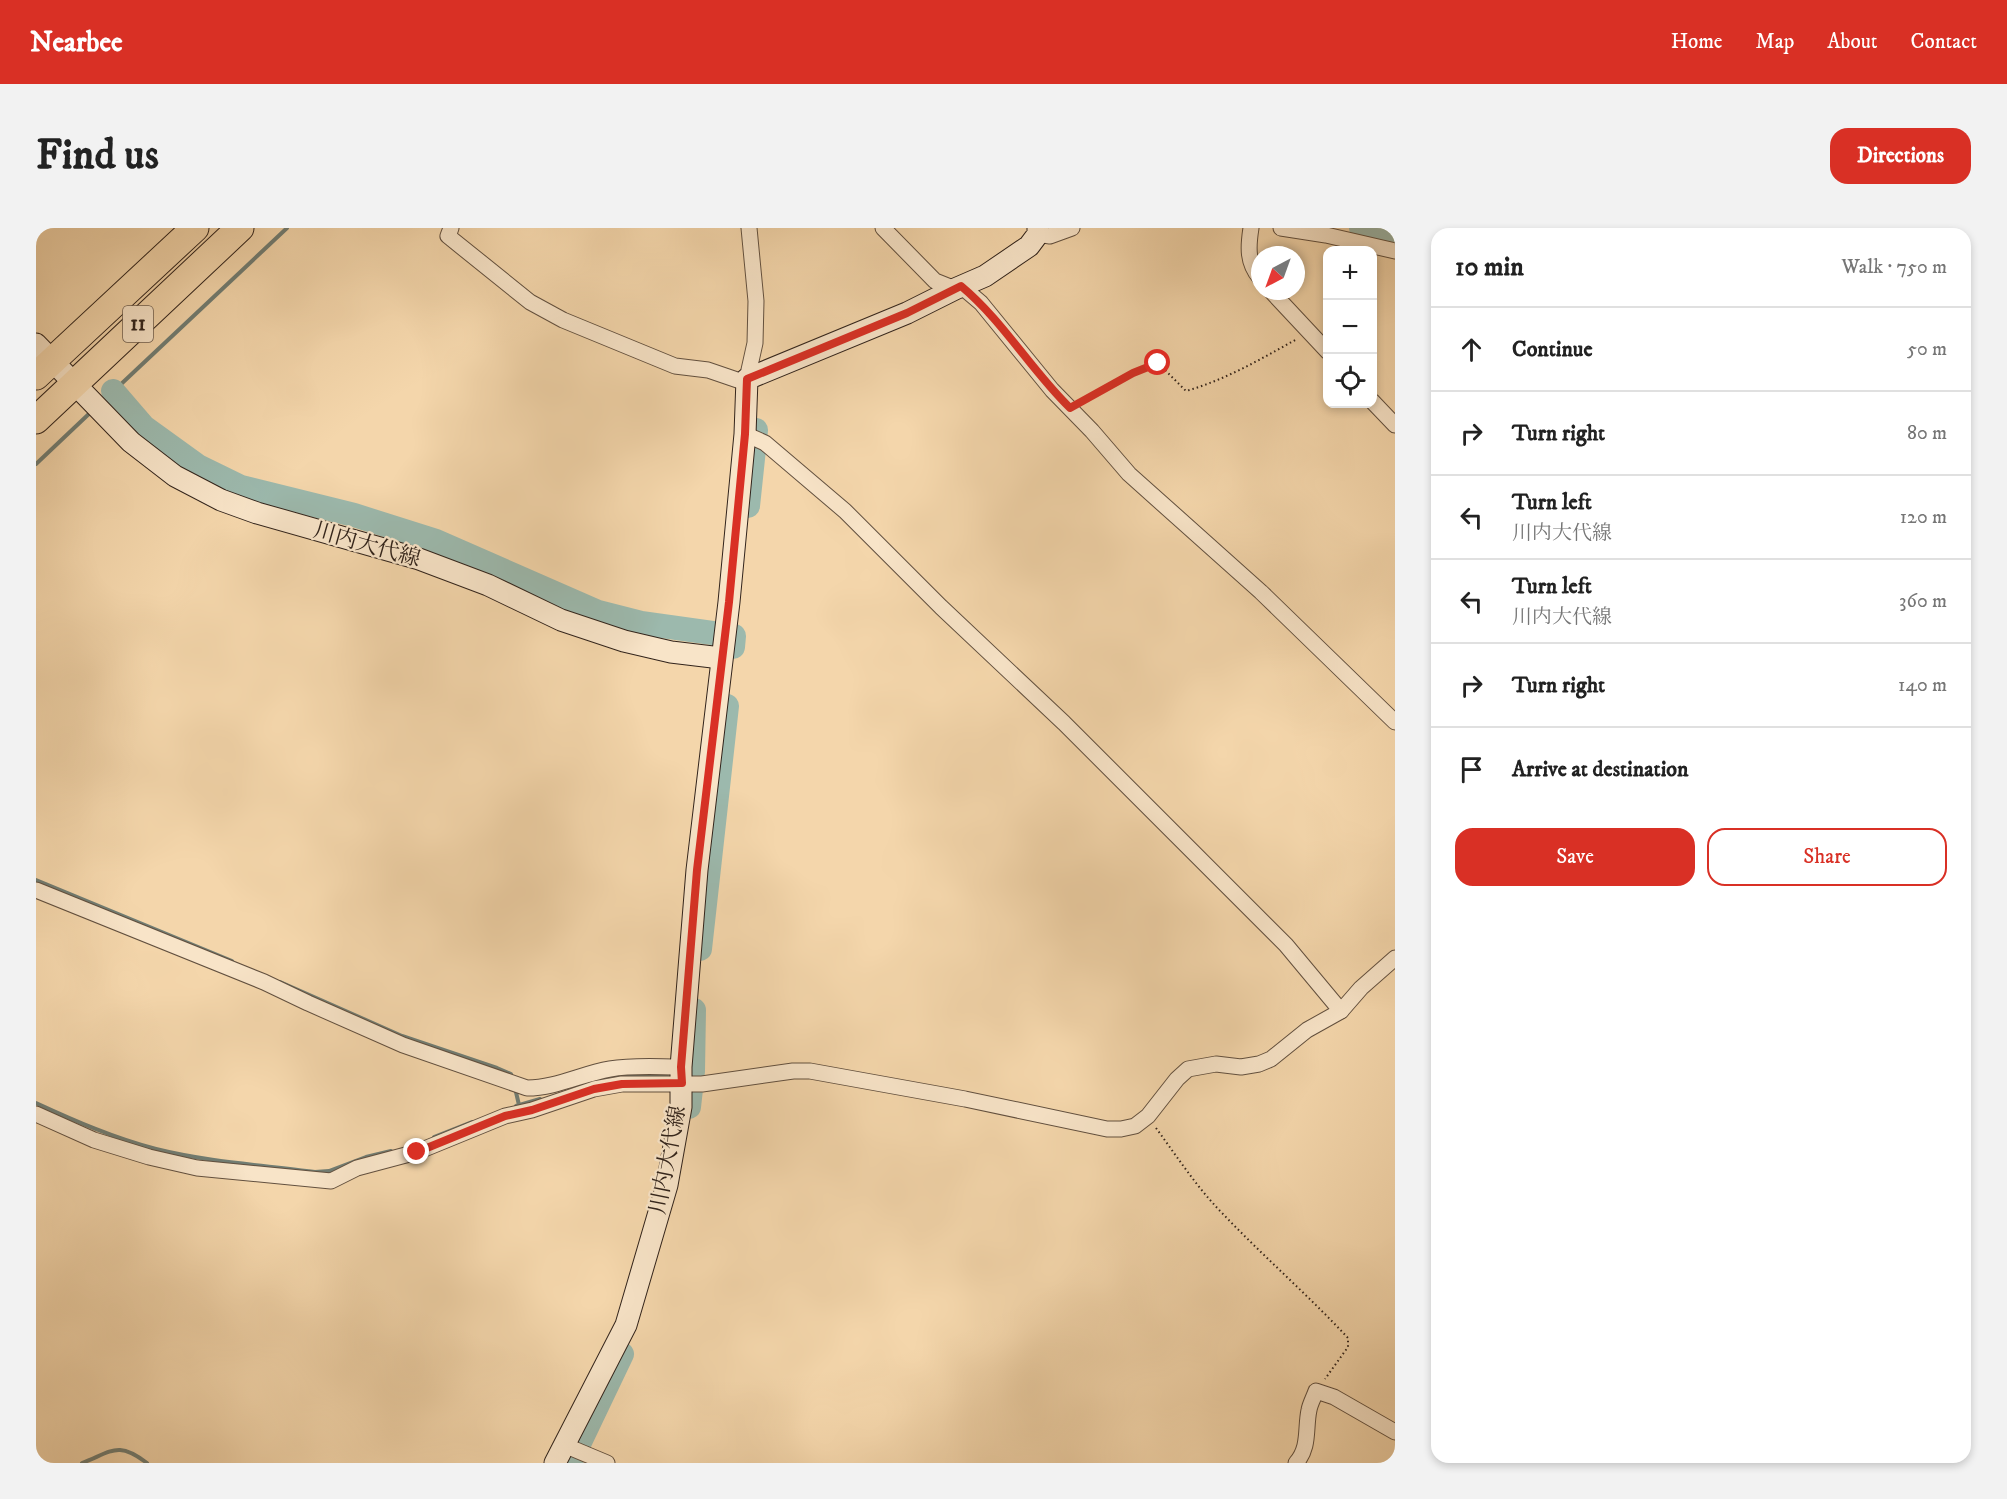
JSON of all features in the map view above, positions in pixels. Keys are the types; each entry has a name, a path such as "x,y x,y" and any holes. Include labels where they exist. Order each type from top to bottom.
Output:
{"highway":[{"name":"11","path":"41,361 195,228"},
{"name":"11","path":"36,420 80,390 240,228"}],"main road":[{"path":"747,381 907,313 985,276 1029,246 1038,231"},
{"name":"川内大代線","path":"41,361 80,390 131,442 175,476 221,500 257,513 419,559 488,585 561,620 624,641 671,652 721,658"},
{"name":"川内大代線","path":"560,1454 626,1325 667,1185 681,1107 686,1078 697,870 747,434 747,381"}],"street":[{"path":"451,228 448,236 487,269 530,302 563,320 675,366 708,370 747,381 755,343 756,301 749,228"},
{"path":"883,228 935,281 958,287 981,303 1052,390 1129,474 1261,592 1395,722"},
{"path":"1038,231 1050,236 1072,228"},
{"path":"1251,228 1248,249 1251,260"},
{"path":"1281,228 1326,235 1395,251"},
{"path":"1279,300 1323,347"},
{"path":"1377,406 1395,425"},
{"path":"747,434 765,442 845,511 941,607 1064,723 1286,945 1334,1002"},
{"path":"36,890 264,982 308,1004 403,1045 527,1088 543,1088 608,1069 633,1066 686,1078"},
{"path":"36,1114 94,1140 197,1168 331,1181 357,1168 401,1157 505,1116 532,1110 594,1089 686,1078 810,1071 965,1099 1107,1129 1121,1129 1135,1126 1148,1116 1188,1070 1216,1064 1241,1067 1259,1065 1271,1059 1307,1030 1334,1002 1361,988 1395,958"},
{"path":"1296,1463 1302,1456 1308,1435 1309,1410 1316,1391 1334,1397 1395,1432"},
{"path":"560,1454 607,1463"}],"path":[{"path":"1070,408 1133,373 1158,363 1186,391 1203,386 1254,363 1308,333"},
{"path":"1148,1116 1193,1179 1223,1214 1348,1338 1348,1347 1316,1391"}],"waterway":[{"path":"102,402 287,228"},
{"path":"1361,228 1395,237"},
{"path":"113,391 144,427 198,466 241,487 354,515 436,541 598,612 641,623 734,636 733,647"},
{"path":"36,464 92,411"},
{"path":"748,506 756,430"},
{"path":"700,949 727,706"},
{"path":"36,880 232,961"},
{"path":"280,982 402,1036 497,1068 511,1074 512,1078"},
{"path":"689,1107 693,1071 694,1010"},
{"path":"581,1085 605,1077 668,1074"},
{"path":"515,1088 519,1105"},
{"path":"516,1106 540,1099"},
{"path":"36,1103 125,1140 156,1149 215,1160 315,1172 329,1171 366,1157 391,1151"},
{"path":"434,1137 472,1122"},
{"path":"570,1463 622,1354"},
{"path":"82,1463 115,1450 129,1452 147,1463"}],"route":[{"path":"417,1152 505,1116 532,1110 594,1089 622,1084 682,1083 681,1067 697,870 729,602 745,434 747,379 907,313 961,286 981,303 1052,390 1070,408 1133,373 1158,363"}]}
